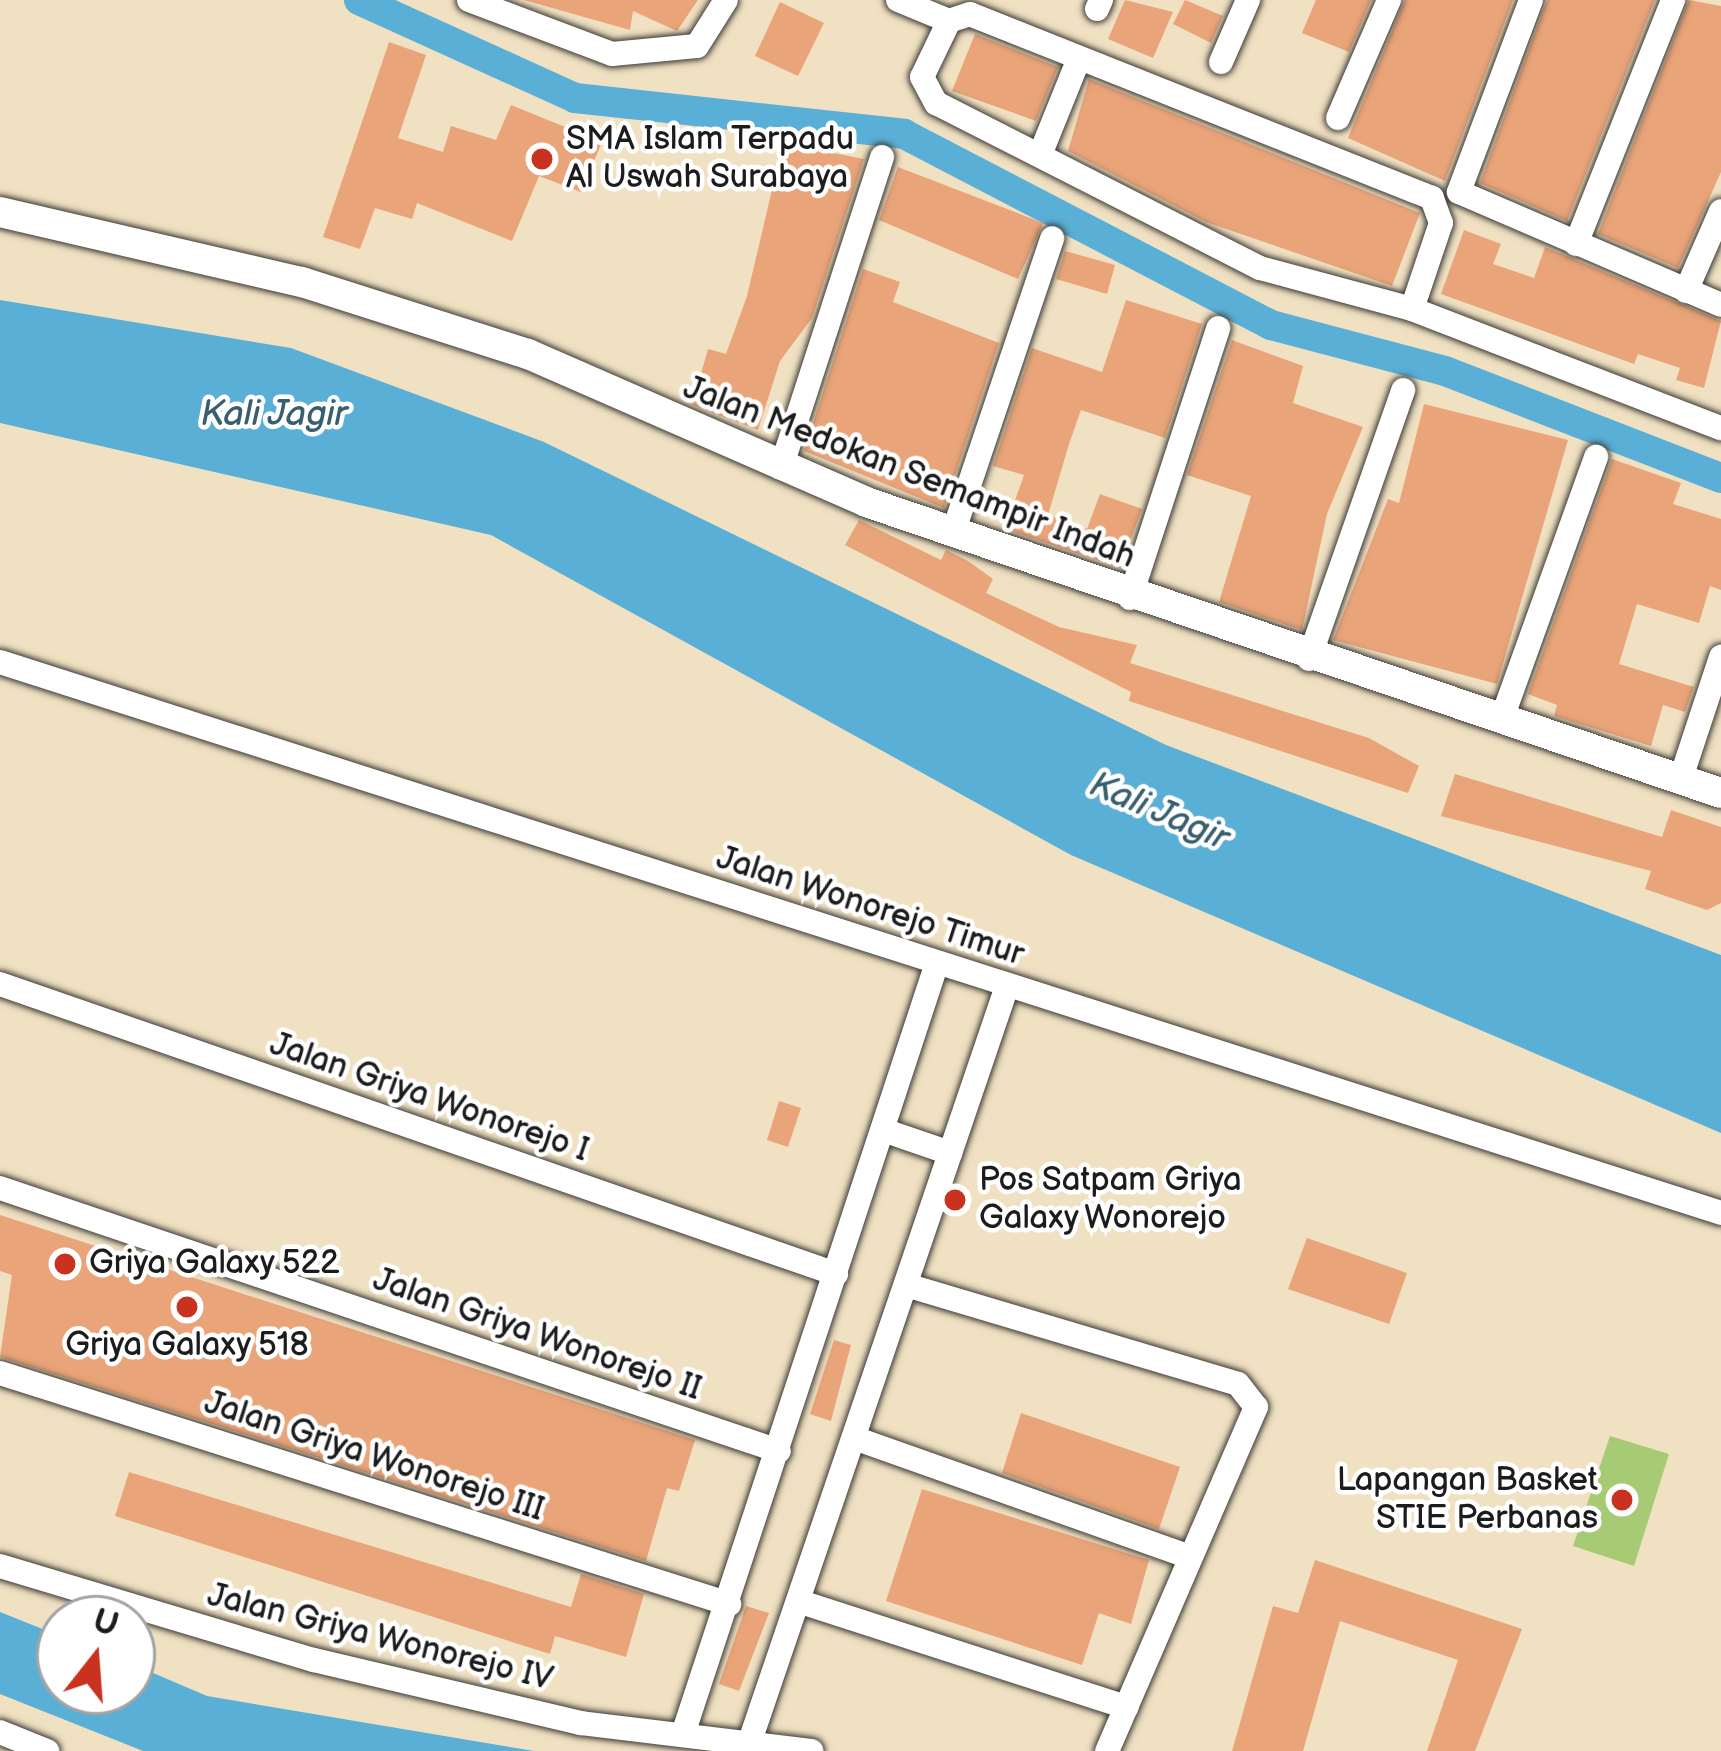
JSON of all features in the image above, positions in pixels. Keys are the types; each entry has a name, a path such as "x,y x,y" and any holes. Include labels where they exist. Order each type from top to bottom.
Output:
{"street":[{"path":"469,0 612,54 697,46 725,0"},
{"path":"898,0 1078,61 1432,198 1441,224 1412,309"},
{"path":"1221,62 1248,0"},
{"path":"1338,118 1389,0"},
{"path":"1531,0 1458,186 1576,244 1721,305"},
{"path":"1576,244 1673,0"},
{"path":"955,16 922,77 925,94 1260,268 1412,309 1721,428"},
{"path":"1040,155 1078,61"},
{"path":"781,468 882,157"},
{"path":"1686,291 1721,211"},
{"name":"Jalan Medokan Semampir Indah","path":"0,212 302,282 528,354 781,468 953,533 1130,598 1721,793"},
{"path":"953,533 1052,238"},
{"path":"1130,598 1219,328"},
{"path":"1309,658 1403,389"},
{"path":"1501,721 1596,458"},
{"path":"1680,781 1721,657"},
{"name":"Jalan Wonorejo Timur","path":"0,662 1721,1213"},
{"path":"684,1731 886,1131 937,963"},
{"name":"Jalan Griya Wonorejo I","path":"0,984 836,1274"},
{"path":"750,1741 857,1439 1007,986"},
{"path":"886,1131 950,1154"},
{"name":"Jalan Griya Wonorejo II","path":"0,1188 779,1451"},
{"path":"906,1285 1238,1384 1256,1407 1106,1751"},
{"name":"Jalan Griya Wonorejo III","path":"0,1373 729,1604"},
{"path":"857,1439 1190,1557"},
{"name":"Jalan Griya Wonorejo IV","path":"0,1566 314,1660 581,1724 684,1731 812,1751"},
{"path":"801,1602 1127,1708"},
{"path":"0,1732 47,1751"}],"green space":[{"name":"Lapangan Basket STIE Perbanas","path":"1610,1436 1669,1454 1634,1566 1573,1546"}],"water":[{"name":"Kali Jagir","path":"0,300 291,348 544,442 1166,745 1721,955 1721,1133 1071,855 491,535 0,423"},
{"path":"0,1612 36,1626 36,1708 0,1694"},
{"path":"156,1674 207,1696 534,1751 143,1751 53,1715 156,1715"}],"building":[{"path":"524,0 698,0 677,31 633,11 630,30"},
{"path":"1125,0 1173,12 1153,58 1108,39"},
{"path":"1185,0 1223,16 1211,43 1173,24"},
{"path":"1316,0 1371,0 1349,52 1302,33"},
{"path":"1405,0 1513,0 1445,181 1348,138"},
{"path":"1547,0 1655,0 1567,221 1480,183"},
{"path":"1689,0 1721,6 1721,172 1678,268 1598,234"},
{"path":"780,2 824,23 798,76 755,56"},
{"path":"975,34 1058,67 1036,121 952,91"},
{"path":"389,42 426,55 398,138 443,152 451,126 496,140 511,105 602,142 581,192 539,176 512,241 417,203 412,219 375,208 360,249 323,237"},
{"path":"1089,79 1420,213 1392,286 1206,222 1068,151"},
{"path":"783,143 864,159 812,318 780,361 758,430 692,405 708,349 726,354 747,296"},
{"path":"898,167 1043,223 1018,279 879,220"},
{"path":"1464,230 1501,244 1493,264 1534,278 1545,247 1721,321 1704,388 1676,380 1680,368 1638,354 1634,364 1441,294"},
{"path":"1065,251 1115,265 1107,294 1056,279"},
{"path":"863,269 900,282 893,302 999,343 944,508 804,451"},
{"path":"1126,300 1202,324 1165,438 1081,410 1069,444 1048,515 1087,529 1100,494 1142,509 1120,568 1005,529 1024,475 993,466 1032,348 1102,372"},
{"path":"1232,340 1303,366 1293,403 1363,427 1327,514 1302,630 1219,602 1251,496 1187,475"},
{"path":"1424,404 1568,440 1497,684 1333,640 1388,499 1399,503"},
{"path":"1612,459 1681,483 1673,504 1721,519 1721,590 1710,586 1699,623 1637,604 1619,664 1694,687 1685,712 1663,705 1651,746 1554,716 1557,705 1528,694"},
{"path":"859,520 941,560 946,550 968,561 993,579 986,593 1059,627 1137,645 1130,663 1369,738 1419,766 1408,793 1129,701 1131,692 845,545"},
{"path":"1455,774 1662,837 1671,810 1721,827 1721,903 1707,910 1645,889 1651,871 1441,816"},
{"path":"779,1101 801,1108 788,1147 767,1140"},
{"path":"0,1215 695,1440 679,1491 667,1488 646,1561 0,1357 12,1275 0,1271"},
{"path":"1307,1238 1407,1273 1389,1324 1288,1289"},
{"path":"834,1340 851,1345 831,1421 810,1414"},
{"path":"1021,1413 1180,1467 1159,1529 1002,1473"},
{"path":"129,1472 571,1607 581,1574 644,1594 626,1657 555,1636 550,1654 115,1516"},
{"path":"922,1489 1149,1560 1131,1624 1099,1613 1082,1665 886,1601"},
{"path":"1315,1560 1522,1629 1475,1751 1427,1751 1458,1660 1340,1621 1303,1751 1232,1751 1273,1606 1298,1613"},
{"path":"746,1606 769,1613 739,1691 719,1684"}],"waterway":[{"path":"359,0 575,98 904,134 1271,325 1445,371 1721,478"}],"place":[{"name":"SMA Islam Terpadu Al Uswah Surabaya","path":"542,159"},
{"name":"Pos Satpam Griya Galaxy Wonorejo","path":"955,1200"},
{"name":"Griya Galaxy 522","path":"65,1264"},
{"name":"Griya Galaxy 518","path":"187,1307"},
{"name":"Lapangan Basket STIE Perbanas","path":"1622,1500"}]}
